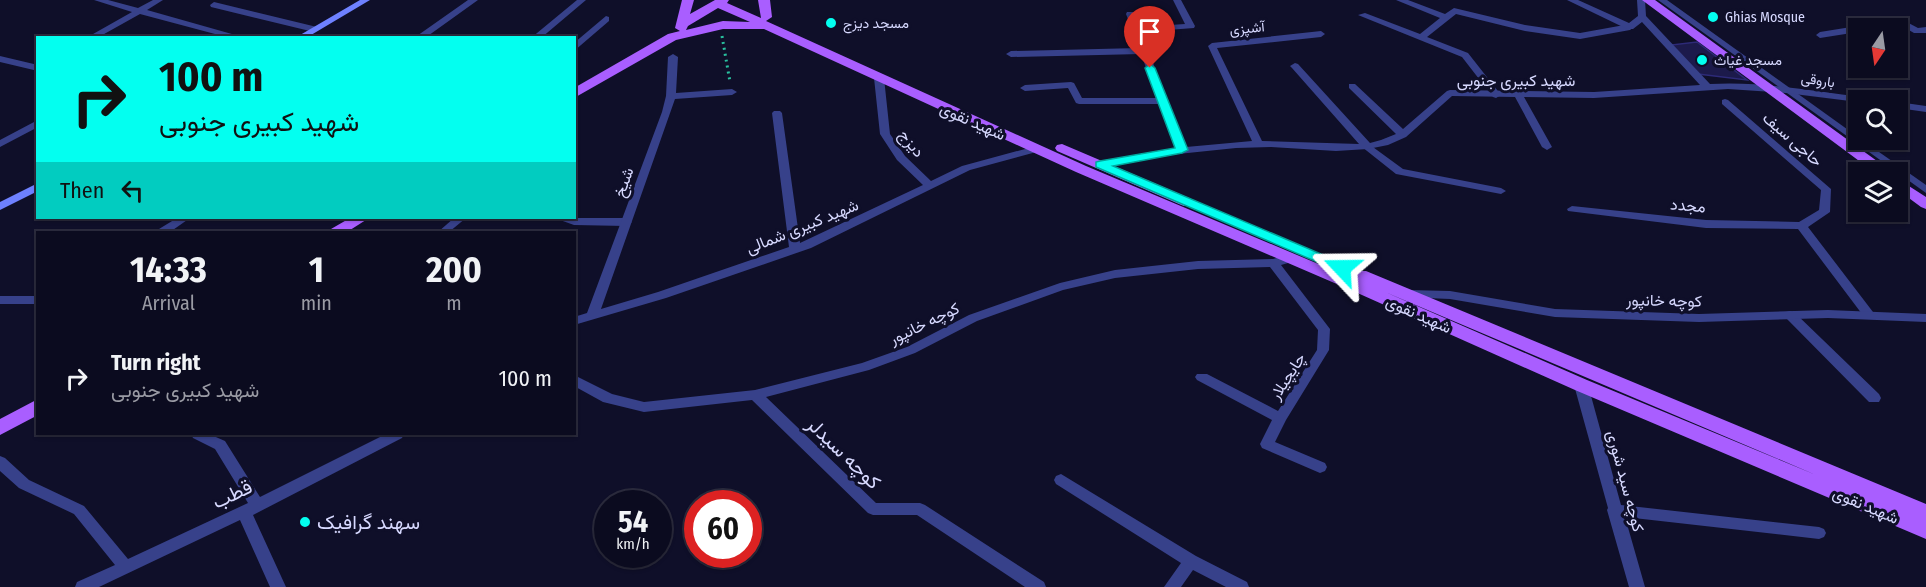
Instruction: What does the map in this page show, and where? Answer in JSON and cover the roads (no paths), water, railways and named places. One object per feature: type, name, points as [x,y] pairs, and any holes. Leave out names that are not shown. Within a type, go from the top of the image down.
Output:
[{"type":"main road","points":[[303,36],[366,0]]},
{"type":"main road","points":[[684,23],[688,0]]},
{"type":"main road","points":[[576,93],[672,37],[723,25],[768,22],[764,0]]},
{"type":"main road","points":[[1648,0],[1869,162]]},
{"type":"main road","points":[[672,37],[684,23],[729,2]]},
{"type":"main road","points":[[696,30],[729,2]]},
{"type":"main road","name":"شهید نقوی","points":[[729,2],[879,78],[1036,149],[1581,385],[1926,530]]},
{"type":"main road","name":"شهید نقوی","points":[[768,22],[847,52],[1100,165],[1926,513]]},
{"type":"main road","points":[[0,207],[36,187]]},
{"type":"main road","points":[[1908,190],[1926,204]]},
{"type":"main road","points":[[338,231],[360,219]]},
{"type":"main road","points":[[0,428],[36,407]]},
{"type":"street","points":[[98,0],[234,36]]},
{"type":"street","points":[[94,36],[159,0]]},
{"type":"street","points":[[421,36],[474,0]]},
{"type":"street","points":[[537,36],[582,0]]},
{"type":"street","points":[[1136,30],[1191,27],[1177,0]]},
{"type":"street","points":[[1400,0],[1446,17]]},
{"type":"street","points":[[1571,0],[1630,27]]},
{"type":"street","points":[[1641,0],[1642,16],[1706,86]]},
{"type":"street","points":[[1662,0],[1926,190]]},
{"type":"street","points":[[214,5],[315,29]]},
{"type":"street","points":[[1421,38],[1454,10],[1525,28],[1580,36],[1630,27],[1642,16]]},
{"type":"street","points":[[1130,14],[1182,150]]},
{"type":"street","points":[[1362,15],[1465,55],[1496,95]]},
{"type":"street","points":[[576,46],[606,19]]},
{"type":"street","points":[[1908,26],[1917,31],[1926,30]]},
{"type":"street","points":[[1820,35],[1848,31]]},
{"type":"street","name":"آشپزی","points":[[1258,144],[1212,46],[1321,34]]},
{"type":"street","points":[[1011,54],[1144,51]]},
{"type":"street","name":"شیخ","points":[[592,315],[671,96],[673,57]]},
{"type":"street","points":[[0,59],[36,67]]},
{"type":"street","points":[[1295,66],[1366,145],[1400,172],[1501,191]]},
{"type":"street","name":"دیزج","points":[[879,78],[885,134],[901,158],[930,185]]},
{"type":"street","points":[[1025,88],[1071,85],[1079,101],[1163,101]]},
{"type":"street","points":[[1352,86],[1402,134]]},
{"type":"street","name":"شهید کبیری جنوبی","points":[[1100,165],[1182,150],[1258,144],[1348,147],[1384,143],[1402,134],[1450,93],[1519,96],[1594,95],[1706,86],[1769,89]]},
{"type":"street","name":"باروقی","points":[[1769,89],[1848,98]]},
{"type":"street","points":[[671,96],[732,92]]},
{"type":"street","points":[[1519,96],[1547,147]]},
{"type":"street","name":"حاجی سیف","points":[[1725,102],[1826,189],[1824,212],[1801,225]]},
{"type":"street","points":[[1908,107],[1925,110]]},
{"type":"street","points":[[777,113],[795,249]]},
{"type":"street","points":[[0,144],[34,125]]},
{"type":"street","name":"شهید کبیری شمالی","points":[[576,320],[662,295],[795,249],[875,214],[966,168],[1036,149]]},
{"type":"street","name":"مجدد","points":[[1572,209],[1706,224],[1801,225]]},
{"type":"street","points":[[164,231],[182,219]]},
{"type":"street","points":[[444,231],[459,219]]},
{"type":"street","points":[[567,219],[626,222]]},
{"type":"street","points":[[1801,225],[1869,315]]},
{"type":"street","name":"کوچه خانپور","points":[[576,381],[608,398],[644,407],[755,395],[864,368],[911,350],[974,318],[1060,287],[1115,274],[1198,265],[1273,262],[1291,258]]},
{"type":"street","name":"چایچیلار","points":[[1273,262],[1324,329],[1323,350],[1280,418],[1268,444],[1320,466]]},
{"type":"street","name":"کوچه خانپور","points":[[1403,294],[1450,295],[1555,314],[1699,318],[1790,315],[1926,318]]},
{"type":"street","points":[[0,300],[36,300]]},
{"type":"street","points":[[1790,315],[1874,398]]},
{"type":"street","name":"چایچیلار","points":[[1202,377],[1280,418]]},
{"type":"street","name":"کوچه سید شوری","points":[[1581,385],[1637,587]]},
{"type":"street","name":"کوچه سیدلر","points":[[755,395],[873,509],[920,509],[1038,587]]},
{"type":"street","points":[[200,435],[220,445],[250,509],[278,587]]},
{"type":"street","name":"قطب","points":[[83,587],[250,509],[395,435]]},
{"type":"street","points":[[0,462],[24,484],[79,510],[125,566]]},
{"type":"street","points":[[1061,480],[1191,561],[1241,587]]},
{"type":"street","points":[[1614,510],[1819,533]]},
{"type":"street","points":[[1172,587],[1191,561]]},
{"type":"place","name":"Ghias Mosque","points":[[1713,17]]},
{"type":"place","name":"مسجد دیزج","points":[[831,23]]},
{"type":"place","name":"مسجد غیاث","points":[[1702,60]]},
{"type":"place","name":"سهند گرافیک","points":[[305,522]]}]
